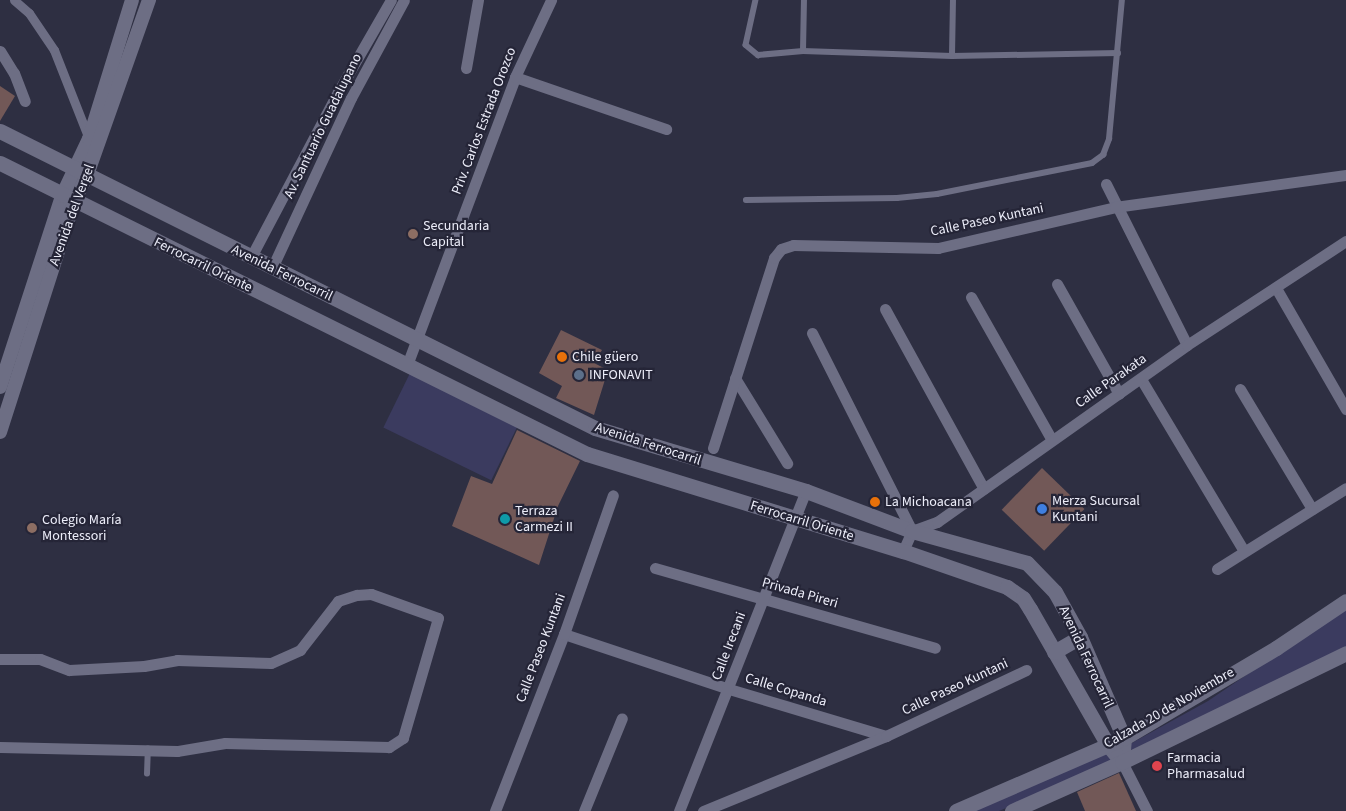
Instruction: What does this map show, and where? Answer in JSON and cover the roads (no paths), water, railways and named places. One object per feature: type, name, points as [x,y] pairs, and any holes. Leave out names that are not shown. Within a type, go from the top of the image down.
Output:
[{"type":"main road","name":"Avenida Ferrocarril","points":[[0,131],[595,428],[806,491],[912,531],[1027,563],[1055,592],[1080,637],[1124,738],[1122,762]]},
{"type":"main road","name":"Ferrocarril Oriente","points":[[0,163],[587,454],[903,551],[1007,587],[1023,598],[1108,745],[1122,762]]},
{"type":"main road","points":[[497,410],[511,387]]},
{"type":"main road","points":[[626,466],[637,441]]},
{"type":"main road","name":"Calzada 20 de Noviembre","points":[[956,811],[1124,738],[1276,648],[1346,601]]},
{"type":"main road","points":[[1054,652],[1080,637]]},
{"type":"main road","name":"Calzada 20 de Noviembre","points":[[1012,811],[1122,762],[1346,653]]},
{"type":"street","points":[[14,0],[28,12],[54,50],[88,139]]},
{"type":"street","name":"Avenida del Vergel","points":[[80,172],[88,139],[132,0]]},
{"type":"street","name":"Avenida del Vergel","points":[[0,387],[68,198],[149,0]]},
{"type":"street","name":"Av. Santuario Guadalupano","points":[[251,257],[338,92],[391,0]]},
{"type":"street","name":"Av. Santuario Guadalupano","points":[[272,268],[351,98],[404,0]]},
{"type":"street","points":[[466,68],[478,0]]},
{"type":"street","name":"Priv. Carlos Estrada Orozco","points":[[417,339],[515,78],[551,0]]},
{"type":"street","points":[[0,50],[25,101]]},
{"type":"street","points":[[515,78],[666,130]]},
{"type":"street","points":[[338,92],[351,98]]},
{"type":"street","name":"Calle Paseo Kuntani","points":[[713,448],[774,258],[781,249],[793,245],[938,248],[1115,207],[1346,175]]},
{"type":"street","points":[[1106,184],[1115,207],[1186,345]]},
{"type":"street","points":[[285,194],[302,202]]},
{"type":"street","name":"Avenida del Vergel","points":[[0,432],[68,198]]},
{"type":"street","name":"Calle Parakata","points":[[912,531],[937,522],[1141,379],[1186,345],[1345,243]]},
{"type":"street","points":[[1057,284],[1119,394]]},
{"type":"street","points":[[1276,288],[1346,409]]},
{"type":"street","points":[[971,297],[1052,440]]},
{"type":"street","points":[[885,309],[984,490]]},
{"type":"street","points":[[812,333],[912,531],[903,551]]},
{"type":"street","points":[[407,365],[417,339]]},
{"type":"street","points":[[735,378],[786,463]]},
{"type":"street","points":[[1141,379],[1244,551]]},
{"type":"street","points":[[1240,390],[1312,509]]},
{"type":"street","points":[[1217,569],[1346,488]]},
{"type":"street","name":"Calle Irecani","points":[[679,811],[806,491]]},
{"type":"street","name":"Calle Paseo Kuntani","points":[[495,811],[564,634],[613,495]]},
{"type":"street","name":"Privada Pireri","points":[[656,568],[935,648]]},
{"type":"street","points":[[0,659],[40,659],[69,670],[144,666],[177,660],[271,663],[300,650],[338,601],[357,595],[371,594],[438,618],[403,738],[389,747],[225,743],[177,751],[0,747]]},
{"type":"street","name":"Calle Copanda","points":[[564,634],[729,689],[886,736]]},
{"type":"street","name":"Calle Paseo Kuntani","points":[[703,811],[732,806],[1026,670]]},
{"type":"street","points":[[584,811],[622,718]]},
{"type":"street","points":[[1122,762],[1147,811]]},
{"type":"lane","points":[[756,0],[746,45],[750,51],[758,55],[803,52],[952,56],[1118,54]]},
{"type":"lane","points":[[803,52],[804,0]]},
{"type":"lane","points":[[952,56],[954,0]]},
{"type":"lane","points":[[746,200],[907,197],[1092,163],[1103,155],[1109,139],[1122,0]]},
{"type":"lane","points":[[147,774],[148,749]]},
{"type":"place","name":"Secundaria Capital","points":[[413,234]]},
{"type":"place","name":"Chile güero","points":[[562,357]]},
{"type":"place","name":"INFONAVIT","points":[[579,375]]},
{"type":"place","name":"La Michoacana","points":[[875,502]]},
{"type":"place","name":"Merza Sucursal Kuntani","points":[[1042,509]]},
{"type":"place","name":"Terraza Carmezi II","points":[[505,519]]},
{"type":"place","name":"Colegio María Montessori","points":[[32,528]]},
{"type":"place","name":"Farmacia Pharmasalud","points":[[1157,766]]}]
